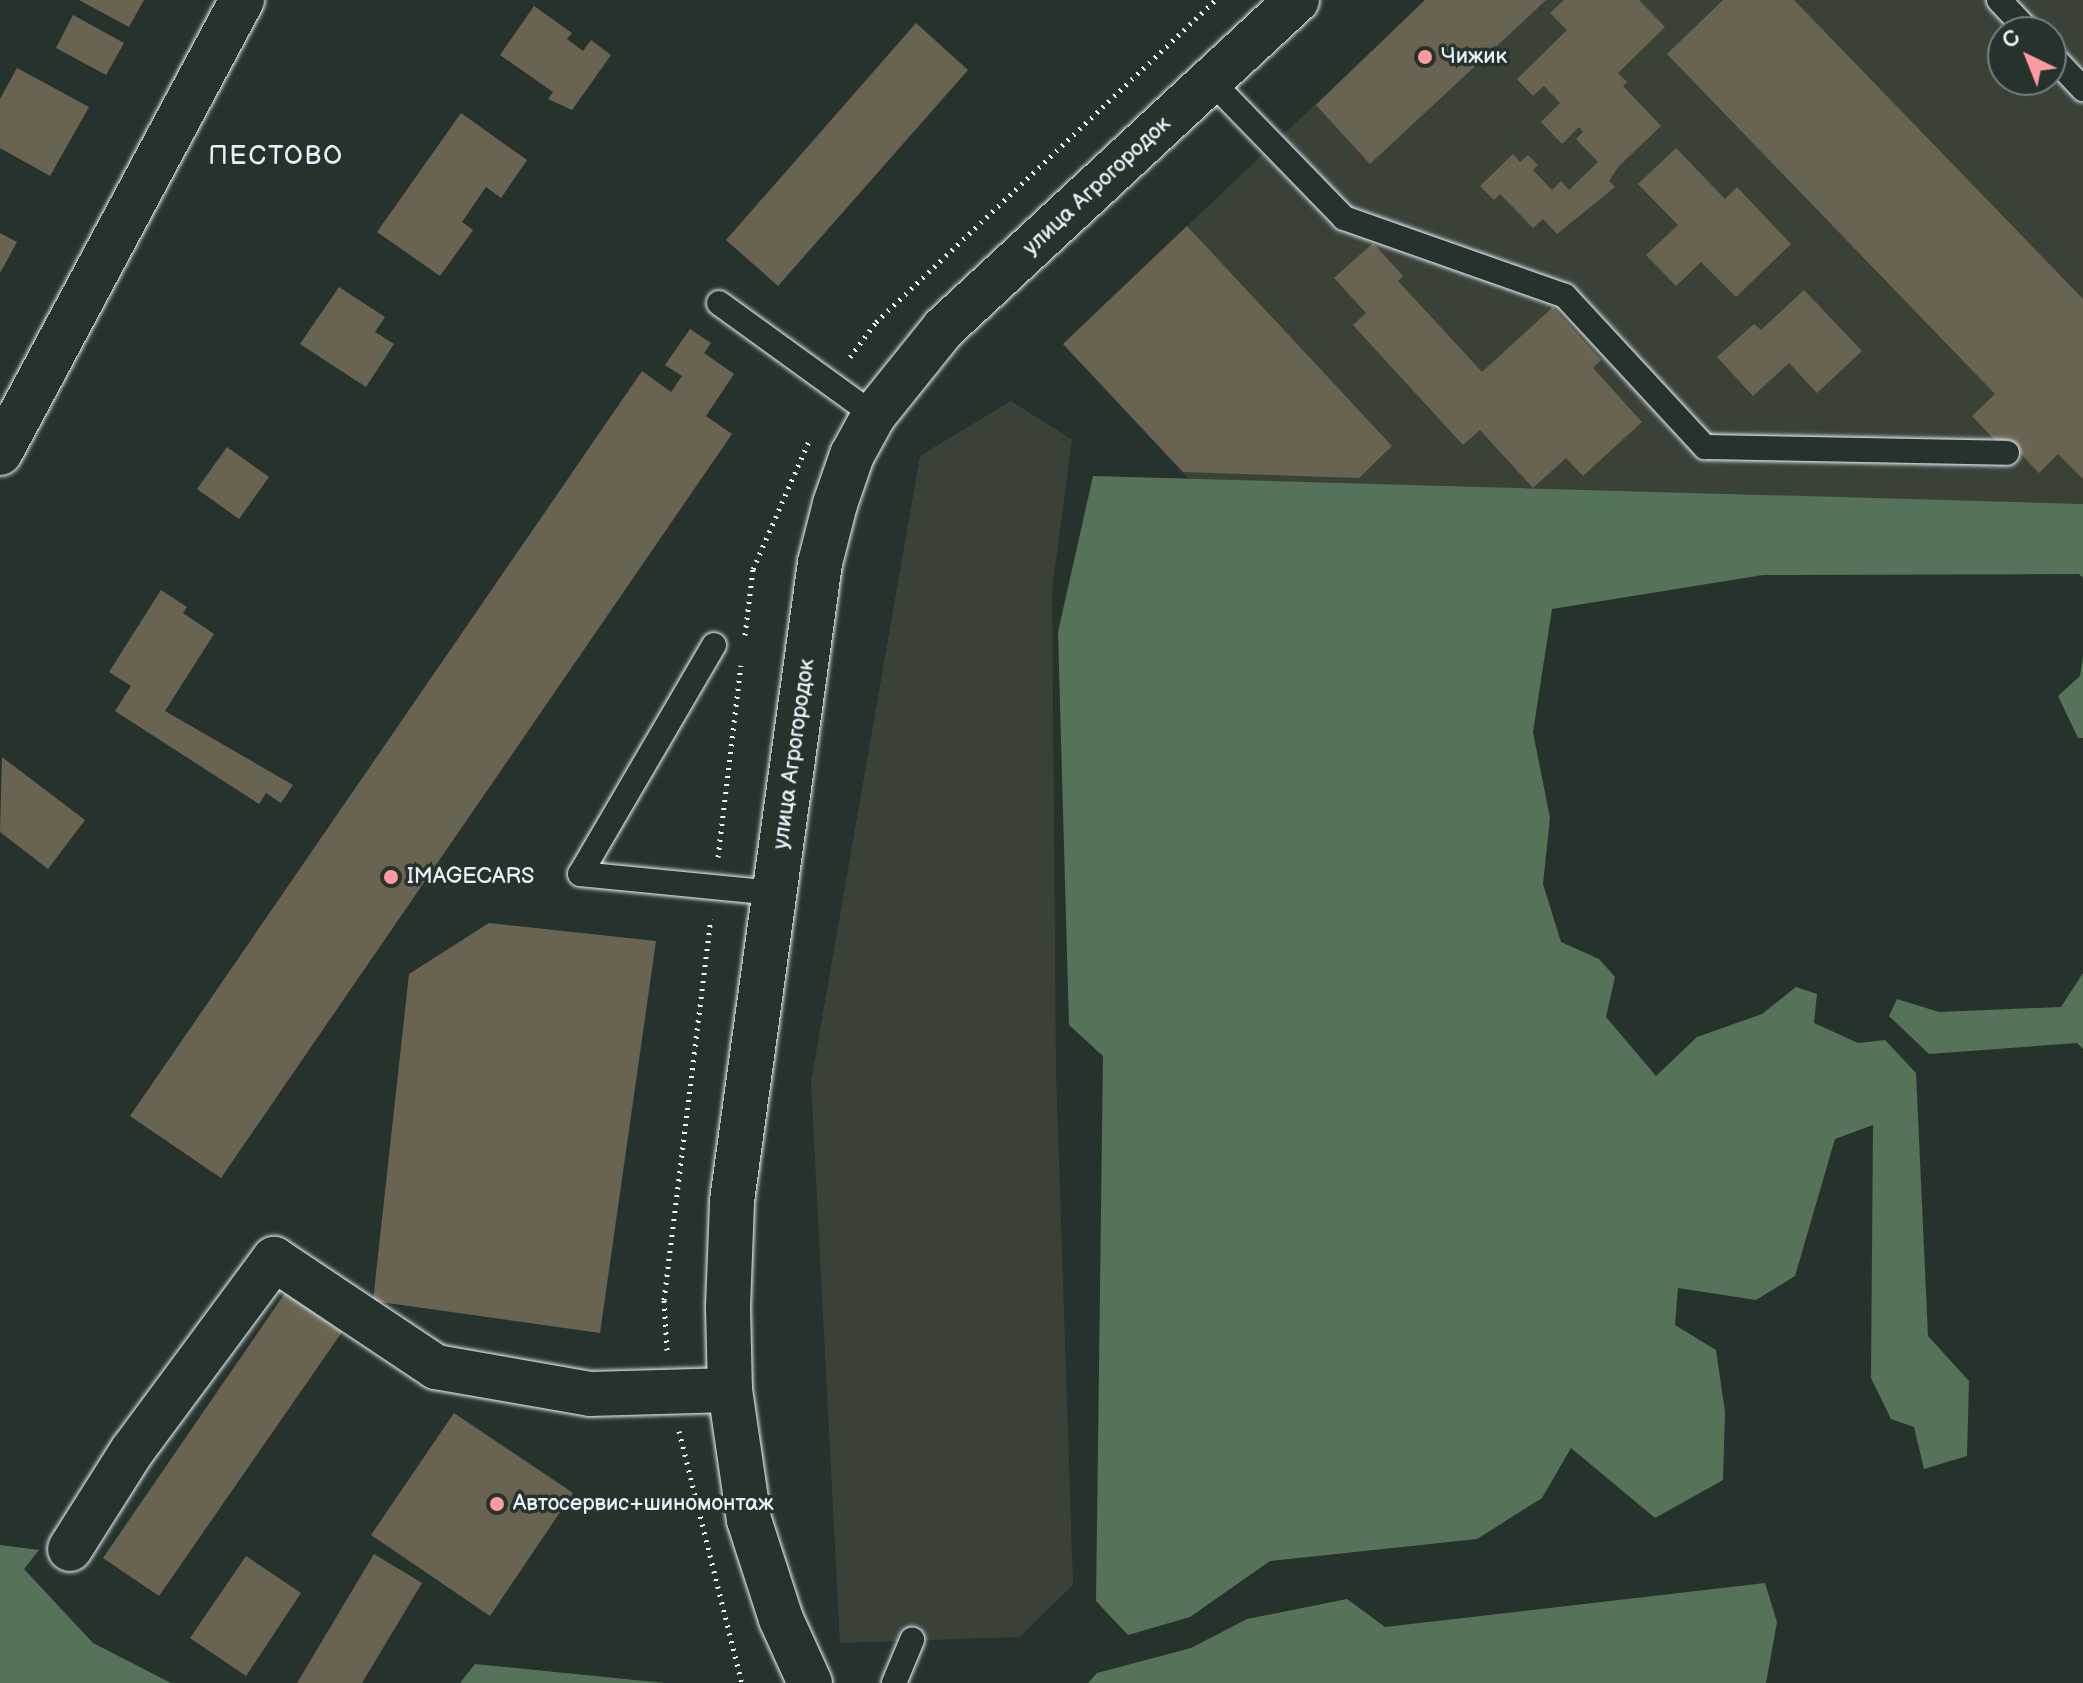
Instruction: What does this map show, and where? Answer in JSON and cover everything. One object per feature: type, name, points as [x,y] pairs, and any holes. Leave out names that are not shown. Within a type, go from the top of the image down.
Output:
[{"type":"street","points":[[0,453],[242,0]]},
{"type":"street","name":"улица Агрогородок","points":[[810,1683],[781,1619],[749,1520],[730,1390],[732,1201],[820,563],[852,455],[874,415],[944,328],[1297,0]]},
{"type":"street","points":[[70,1549],[132,1451],[274,1259],[436,1367],[590,1394],[730,1390]]},
{"type":"lane","points":[[1999,0],[2014,16]]},
{"type":"lane","points":[[2067,72],[2083,89]]},
{"type":"lane","points":[[1211,81],[1344,218],[1565,296],[1705,447],[2007,453]]},
{"type":"lane","points":[[719,303],[874,415]]},
{"type":"lane","points":[[714,645],[580,874],[774,893]]},
{"type":"lane","points":[[894,1683],[912,1640]]},
{"type":"path","points":[[833,385],[876,322],[1215,0]]},
{"type":"shaded area","points":[[1425,0],[2083,0],[2083,504],[1189,479],[1063,344]]},
{"type":"shaded area","points":[[1011,401],[1072,440],[1052,590],[1056,1071],[1073,1585],[1020,1637],[840,1643],[811,1082],[920,456]]},
{"type":"green space","points":[[1093,476],[2083,504],[2083,578],[2079,574],[1763,575],[1552,609],[1533,732],[1550,818],[1543,884],[1561,942],[1599,959],[1615,977],[1606,1017],[1656,1076],[1697,1037],[1762,1014],[1796,987],[1817,994],[1814,1023],[1858,1043],[1885,1040],[1916,1073],[1928,1336],[1969,1381],[1967,1456],[1924,1469],[1914,1427],[1891,1419],[1871,1378],[1873,1125],[1835,1139],[1795,1276],[1756,1300],[1678,1288],[1675,1325],[1716,1350],[1725,1412],[1723,1480],[1655,1518],[1571,1448],[1542,1498],[1477,1539],[1270,1561],[1190,1617],[1128,1635],[1096,1601],[1103,1056],[1069,1025],[1058,632]]},
{"type":"green space","points":[[2083,656],[2083,738],[2078,738],[2058,696],[2080,676]]},
{"type":"green space","points":[[2083,973],[2083,1049],[2077,1043],[1929,1054],[1889,1016],[1897,999],[1939,1012],[2061,1007]]},
{"type":"green space","points":[[0,1545],[39,1550],[24,1569],[93,1643],[171,1683],[0,1683]]},
{"type":"green space","points":[[1765,1583],[1777,1622],[1766,1683],[1088,1683],[1097,1673],[1191,1648],[1247,1619],[1347,1599],[1385,1627]]},
{"type":"green space","points":[[475,1664],[665,1683],[460,1683]]},
{"type":"building","points":[[79,0],[144,0],[129,27]]},
{"type":"building","points":[[1425,0],[1546,0],[1370,164],[1316,105]]},
{"type":"building","points":[[1564,0],[1639,0],[1665,27],[1618,73],[1627,82],[1623,86],[1661,126],[1618,167],[1609,181],[1615,187],[1557,234],[1543,219],[1533,228],[1500,194],[1494,200],[1480,186],[1513,154],[1520,162],[1528,155],[1538,165],[1533,170],[1552,190],[1561,181],[1569,190],[1598,162],[1576,139],[1583,132],[1579,127],[1562,144],[1541,122],[1560,103],[1544,86],[1533,96],[1517,79],[1567,30],[1550,13]]},
{"type":"building","points":[[1723,0],[1794,0],[2083,299],[2083,479],[2058,454],[2039,473],[2014,447],[2007,453],[1972,416],[1995,394],[1667,54]]},
{"type":"building","points":[[534,6],[572,33],[567,39],[583,51],[591,40],[611,55],[572,110],[548,99],[553,92],[500,55]]},
{"type":"building","points":[[73,15],[124,43],[106,75],[56,48]]},
{"type":"building","points":[[916,23],[968,70],[778,286],[726,240]]},
{"type":"building","points":[[17,68],[89,107],[50,176],[0,148],[0,99]]},
{"type":"building","points":[[461,113],[527,160],[501,198],[486,187],[462,222],[473,230],[440,276],[377,232]]},
{"type":"building","points":[[1676,148],[1725,199],[1737,187],[1791,244],[1736,297],[1701,262],[1676,286],[1646,255],[1678,225],[1638,184]]},
{"type":"building","points":[[1187,226],[1392,446],[1359,478],[1183,472],[1063,344]]},
{"type":"building","points":[[0,233],[17,242],[0,273]]},
{"type":"building","points":[[1373,243],[1403,276],[1398,281],[1482,372],[1553,307],[1601,360],[1593,368],[1642,422],[1583,476],[1566,458],[1533,488],[1480,430],[1463,445],[1353,325],[1366,313],[1334,278]]},
{"type":"building","points":[[339,287],[385,317],[375,332],[394,344],[366,387],[300,344]]},
{"type":"building","points":[[1804,290],[1862,351],[1817,393],[1789,363],[1753,396],[1717,357],[1754,324],[1761,330]]},
{"type":"building","points":[[690,329],[711,343],[704,353],[734,374],[706,416],[732,434],[221,1178],[130,1116],[642,371],[671,392],[682,376],[665,365]]},
{"type":"building","points":[[227,447],[269,477],[239,519],[197,489]]},
{"type":"building","points":[[161,590],[187,607],[183,613],[214,634],[165,711],[293,785],[281,803],[266,793],[259,804],[115,711],[131,686],[109,672]]},
{"type":"building","points":[[2,757],[85,820],[48,869],[0,832]]},
{"type":"building","points":[[489,923],[656,941],[600,1333],[373,1301],[409,974]]},
{"type":"building","points":[[285,1293],[342,1332],[159,1596],[103,1558]]},
{"type":"building","points":[[454,1413],[573,1493],[490,1616],[371,1535]]},
{"type":"building","points":[[374,1554],[422,1583],[362,1683],[297,1683]]},
{"type":"building","points":[[246,1556],[301,1593],[246,1676],[190,1638]]},
{"type":"place","name":"Чижик","points":[[1425,57]]},
{"type":"place","name":"IMAGECARS","points":[[391,877]]},
{"type":"place","name":"Автосервис+шиномонтаж","points":[[497,1504]]},
{"type":"district","name":"ПЕСТОВО","points":[[276,157]]}]
